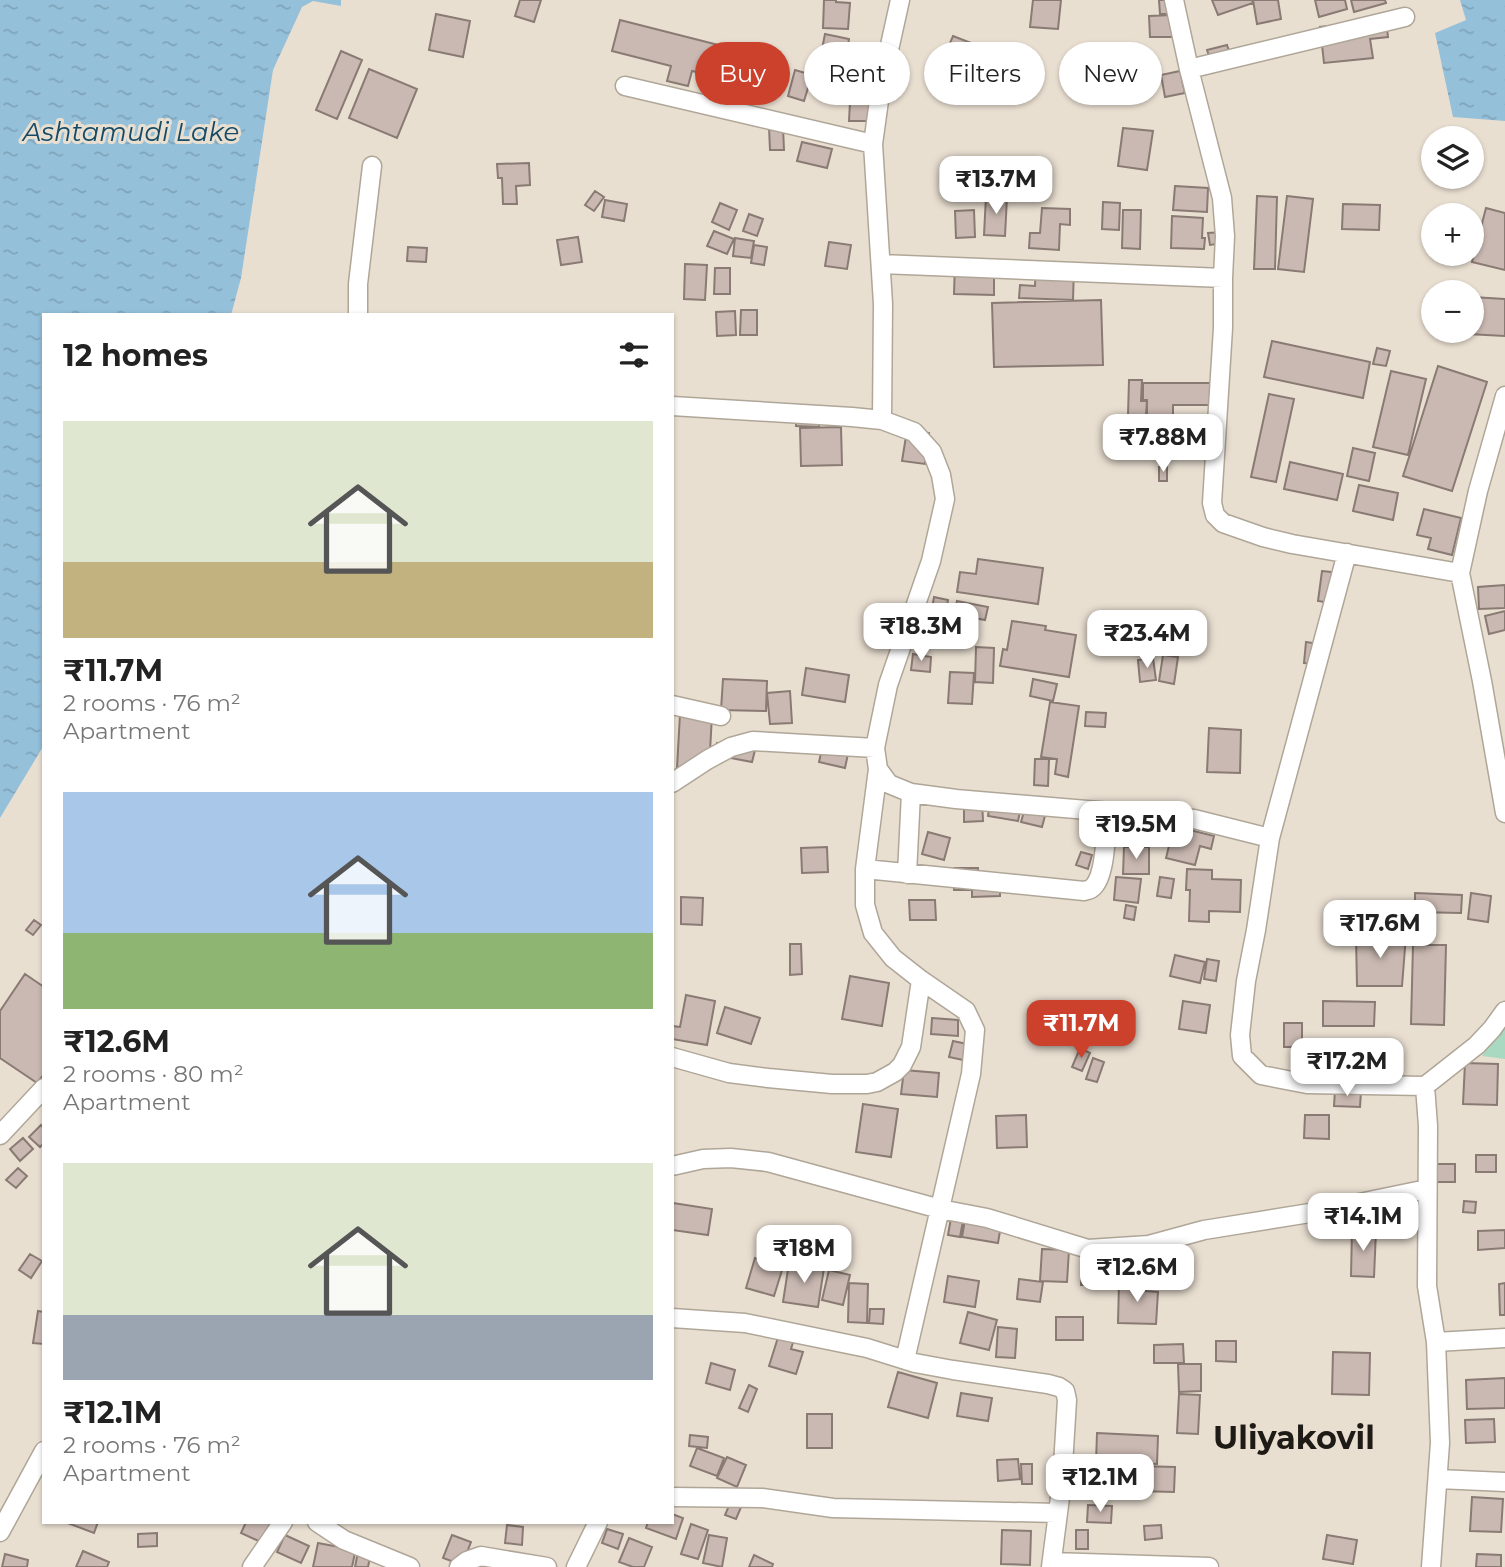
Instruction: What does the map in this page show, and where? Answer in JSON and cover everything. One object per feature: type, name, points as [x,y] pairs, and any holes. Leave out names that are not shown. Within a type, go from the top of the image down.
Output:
[{"type":"street","points":[[882,420],[883,304],[873,144],[881,86],[900,0]]},
{"type":"street","points":[[1174,0],[1225,217],[1223,327],[1212,503],[1214,515],[1223,523],[1263,537],[1460,573]]},
{"type":"street","points":[[1189,69],[1405,17]]},
{"type":"street","points":[[625,86],[873,144]]},
{"type":"street","points":[[358,313],[358,284],[372,166]]},
{"type":"street","points":[[881,264],[1223,278]]},
{"type":"street","points":[[1505,396],[1500,434],[1478,491],[1460,573],[1505,813]]},
{"type":"street","points":[[674,406],[882,420],[914,432],[932,452],[942,475],[945,499],[931,561],[888,685],[875,748],[878,769],[864,869],[864,905],[873,933],[893,958],[920,981],[966,1011],[975,1030],[971,1074],[905,1360]]},
{"type":"street","points":[[1347,553],[1270,838],[1246,981],[1240,1035],[1242,1056],[1261,1075],[1307,1084],[1425,1086],[1477,1045],[1505,1012]]},
{"type":"street","points":[[674,705],[721,716]]},
{"type":"street","points":[[674,782],[731,747],[753,741],[875,748]]},
{"type":"street","points":[[878,769],[889,784],[911,793],[1194,819],[1270,838]]},
{"type":"street","points":[[907,874],[911,793]]},
{"type":"street","points":[[864,869],[1084,891],[1095,885],[1100,874],[1107,812]]},
{"type":"street","points":[[674,1058],[729,1073],[768,1078],[832,1084],[877,1082],[895,1072],[907,1056],[911,1046],[920,981]]},
{"type":"street","points":[[1425,1086],[1428,1126],[1427,1286],[1436,1342],[1440,1443],[1431,1567]]},
{"type":"street","points":[[0,1135],[42,1090]]},
{"type":"street","points":[[674,1165],[703,1158],[768,1162],[940,1209],[988,1218],[1088,1249],[1149,1245],[1204,1230],[1316,1212],[1427,1189]]},
{"type":"street","points":[[674,1318],[745,1323],[953,1370],[1059,1387],[1065,1391],[1067,1415],[1052,1565],[1209,1567]]},
{"type":"street","points":[[1436,1342],[1505,1338]]},
{"type":"street","points":[[0,1532],[42,1455]]},
{"type":"street","points":[[1438,1479],[1505,1482]]},
{"type":"street","points":[[674,1497],[762,1498],[833,1508],[1057,1513]]},
{"type":"street","points":[[251,1567],[282,1524]]},
{"type":"street","points":[[320,1524],[344,1540],[410,1567]]},
{"type":"street","points":[[576,1567],[597,1524]]},
{"type":"street","points":[[459,1567],[481,1556],[548,1567]]},
{"type":"green space","points":[[1505,1021],[1505,1059],[1482,1056]]},
{"type":"water","name":"Ashtamudi Lake","points":[[0,0],[341,0],[341,6],[313,1],[302,7],[273,70],[241,278],[232,313],[42,313],[42,748],[0,818]]},
{"type":"water","points":[[1460,0],[1505,0],[1505,121],[1453,117],[1435,33],[1466,20]]},
{"type":"building","points":[[520,0],[541,0],[534,22],[515,16]]},
{"type":"building","points":[[824,0],[850,3],[848,29],[823,28]]},
{"type":"building","points":[[1033,0],[1061,0],[1058,29],[1030,27]]},
{"type":"building","points":[[1159,0],[1173,0],[1173,14],[1160,14]]},
{"type":"building","points":[[1212,0],[1252,0],[1253,3],[1218,15]]},
{"type":"building","points":[[1253,0],[1278,0],[1281,19],[1257,24]]},
{"type":"building","points":[[1315,0],[1345,0],[1347,9],[1319,17]]},
{"type":"building","points":[[1351,0],[1385,0],[1386,3],[1354,12]]},
{"type":"building","points":[[436,14],[470,21],[463,57],[429,50]]},
{"type":"building","points":[[1173,15],[1174,37],[1150,37],[1149,16]]},
{"type":"building","points":[[620,20],[707,42],[695,42],[695,72],[692,71],[688,86],[667,81],[671,66],[612,51]]},
{"type":"building","points":[[1386,20],[1388,37],[1370,39],[1373,58],[1324,63],[1320,27]]},
{"type":"building","points":[[825,34],[849,39],[849,42],[823,42]]},
{"type":"building","points":[[953,36],[968,42],[950,42]]},
{"type":"building","points":[[1227,45],[1230,54],[1210,59],[1207,50]]},
{"type":"building","points":[[341,51],[362,60],[337,119],[316,110]]},
{"type":"building","points":[[369,69],[417,89],[397,138],[349,118]]},
{"type":"building","points":[[795,70],[804,73],[804,101],[790,97]]},
{"type":"building","points":[[1180,71],[1185,93],[1165,97],[1162,75]]},
{"type":"building","points":[[850,105],[873,105],[872,121],[849,121]]},
{"type":"building","points":[[769,127],[783,127],[784,150],[770,150]]},
{"type":"building","points":[[1123,128],[1153,131],[1147,170],[1118,166]]},
{"type":"building","points":[[802,142],[832,149],[827,168],[797,161]]},
{"type":"building","points":[[529,163],[530,185],[516,186],[517,204],[503,204],[502,178],[498,178],[497,164]]},
{"type":"building","points":[[1175,186],[1208,188],[1207,212],[1173,210]]},
{"type":"building","points":[[595,191],[604,197],[594,211],[585,205]]},
{"type":"building","points":[[986,196],[1007,197],[1005,236],[984,235]]},
{"type":"building","points":[[1257,196],[1277,197],[1275,269],[1254,269]]},
{"type":"building","points":[[1287,196],[1313,199],[1304,272],[1278,269]]},
{"type":"building","points":[[605,200],[627,204],[624,221],[602,217]]},
{"type":"building","points":[[1103,202],[1120,203],[1119,230],[1102,229]]},
{"type":"building","points":[[720,203],[737,210],[729,230],[712,222]]},
{"type":"building","points":[[1343,204],[1380,205],[1379,230],[1342,229]]},
{"type":"building","points":[[1042,208],[1070,209],[1070,225],[1060,224],[1059,250],[1029,248],[1030,233],[1040,233]]},
{"type":"building","points":[[1486,208],[1505,213],[1505,270],[1484,265]]},
{"type":"building","points":[[974,210],[975,237],[956,238],[955,211]]},
{"type":"building","points":[[1123,210],[1141,210],[1140,249],[1122,248]]},
{"type":"building","points":[[749,214],[763,219],[757,236],[743,231]]},
{"type":"building","points":[[1172,216],[1203,218],[1204,249],[1171,248]]},
{"type":"building","points":[[714,231],[734,239],[727,254],[707,246]]},
{"type":"building","points":[[1224,232],[1225,243],[1210,245],[1208,233]]},
{"type":"building","points":[[578,237],[582,262],[561,265],[557,240]]},
{"type":"building","points":[[735,238],[754,241],[751,258],[733,256]]},
{"type":"building","points":[[829,242],[851,245],[847,269],[825,266]]},
{"type":"building","points":[[754,245],[767,247],[764,265],[751,263]]},
{"type":"building","points":[[408,247],[427,248],[426,262],[407,261]]},
{"type":"building","points":[[955,263],[994,264],[994,295],[954,294]]},
{"type":"building","points":[[685,264],[707,265],[705,300],[684,299]]},
{"type":"building","points":[[1036,266],[1074,267],[1073,300],[1019,298],[1020,285],[1035,286]]},
{"type":"building","points":[[715,268],[730,268],[730,294],[714,294]]},
{"type":"building","points":[[1484,298],[1505,299],[1505,336],[1484,335]]},
{"type":"building","points":[[1101,300],[1103,365],[994,367],[992,303]]},
{"type":"building","points":[[741,310],[757,310],[757,335],[740,335]]},
{"type":"building","points":[[735,311],[736,335],[717,336],[716,312]]},
{"type":"building","points":[[1272,341],[1370,362],[1363,398],[1264,377]]},
{"type":"building","points":[[1377,348],[1390,351],[1386,366],[1373,364]]},
{"type":"building","points":[[1438,366],[1487,382],[1452,491],[1403,476]]},
{"type":"building","points":[[1391,371],[1426,379],[1408,455],[1373,447]]},
{"type":"building","points":[[1129,380],[1142,380],[1141,401],[1147,401],[1146,415],[1128,415]]},
{"type":"building","points":[[1143,383],[1217,383],[1217,405],[1173,405],[1173,430],[1147,430],[1147,400],[1143,400]]},
{"type":"building","points":[[1269,394],[1294,399],[1276,482],[1251,477]]},
{"type":"building","points":[[797,412],[820,414],[819,427],[796,426]]},
{"type":"building","points":[[841,427],[842,465],[801,466],[800,428]]},
{"type":"building","points":[[907,430],[929,433],[925,464],[902,461]]},
{"type":"building","points":[[1353,448],[1375,453],[1369,481],[1347,476]]},
{"type":"building","points":[[1290,462],[1343,474],[1337,500],[1284,489]]},
{"type":"building","points":[[1159,467],[1167,467],[1167,481],[1159,481]]},
{"type":"building","points":[[1359,485],[1398,493],[1393,520],[1353,511]]},
{"type":"building","points":[[1424,509],[1461,518],[1452,555],[1428,549],[1431,538],[1417,535]]},
{"type":"building","points":[[978,559],[1043,568],[1038,604],[957,592],[960,572],[976,574]]},
{"type":"building","points":[[1322,571],[1340,573],[1337,604],[1318,601]]},
{"type":"building","points":[[1505,585],[1505,608],[1479,609],[1478,587]]},
{"type":"building","points":[[934,597],[948,600],[944,622],[969,626],[966,647],[947,644],[948,635],[928,632]]},
{"type":"building","points":[[957,601],[988,607],[985,620],[954,614]]},
{"type":"building","points":[[1505,611],[1505,630],[1489,634],[1485,616]]},
{"type":"building","points":[[1012,621],[1046,626],[1045,630],[1076,635],[1069,677],[1000,666],[1003,649],[1007,650]]},
{"type":"building","points":[[1306,642],[1320,644],[1318,664],[1304,663]]},
{"type":"building","points":[[976,647],[994,648],[993,683],[975,682]]},
{"type":"building","points":[[913,654],[931,657],[930,672],[911,670]]},
{"type":"building","points":[[1163,655],[1178,657],[1174,684],[1159,681]]},
{"type":"building","points":[[1153,658],[1156,680],[1140,682],[1138,660]]},
{"type":"building","points":[[806,668],[849,675],[845,702],[802,695]]},
{"type":"building","points":[[950,672],[974,673],[972,704],[948,703]]},
{"type":"building","points":[[723,679],[767,681],[766,711],[721,710]]},
{"type":"building","points":[[1033,679],[1057,684],[1053,701],[1030,696]]},
{"type":"building","points":[[790,691],[792,723],[770,724],[767,693]]},
{"type":"building","points":[[1050,702],[1079,706],[1068,777],[1055,774],[1057,759],[1041,757]]},
{"type":"building","points":[[1086,712],[1106,713],[1105,727],[1085,726]]},
{"type":"building","points":[[680,714],[712,715],[709,770],[677,768]]},
{"type":"building","points":[[1209,728],[1241,730],[1240,773],[1207,772]]},
{"type":"building","points":[[717,743],[755,750],[752,762],[715,755]]},
{"type":"building","points":[[823,744],[849,749],[845,768],[819,762]]},
{"type":"building","points":[[1035,759],[1049,759],[1048,786],[1034,785]]},
{"type":"building","points":[[982,800],[983,821],[964,822],[964,801]]},
{"type":"building","points":[[990,802],[1021,807],[1018,821],[988,816]]},
{"type":"building","points":[[1025,808],[1046,812],[1042,827],[1021,822]]},
{"type":"building","points":[[1174,826],[1214,836],[1211,849],[1200,846],[1195,865],[1166,858]]},
{"type":"building","points":[[928,832],[950,838],[944,860],[922,854]]},
{"type":"building","points":[[827,847],[828,872],[802,873],[801,848]]},
{"type":"building","points":[[1124,847],[1149,847],[1149,874],[1123,874]]},
{"type":"building","points":[[1081,852],[1092,855],[1088,869],[1076,865]]},
{"type":"building","points":[[954,868],[978,868],[978,886],[1000,886],[1000,896],[972,897],[972,890],[954,890]]},
{"type":"building","points":[[1187,869],[1212,870],[1212,879],[1241,880],[1240,912],[1209,911],[1209,922],[1189,921],[1190,890],[1186,890]]},
{"type":"building","points":[[1116,877],[1141,879],[1138,903],[1114,900]]},
{"type":"building","points":[[1160,877],[1174,879],[1171,898],[1157,896]]},
{"type":"building","points":[[1415,893],[1462,895],[1461,913],[1415,912]]},
{"type":"building","points":[[1471,893],[1491,896],[1488,922],[1468,919]]},
{"type":"building","points":[[681,897],[703,898],[702,925],[681,924]]},
{"type":"building","points":[[909,900],[935,900],[936,920],[910,920]]},
{"type":"building","points":[[1126,905],[1136,907],[1134,920],[1124,918]]},
{"type":"building","points":[[34,920],[41,925],[33,935],[26,930]]},
{"type":"building","points":[[1406,935],[1402,986],[1357,986],[1356,936]]},
{"type":"building","points":[[790,944],[801,944],[802,974],[790,975]]},
{"type":"building","points":[[1413,945],[1446,945],[1444,1025],[1411,1024]]},
{"type":"building","points":[[1175,955],[1205,962],[1200,983],[1170,976]]},
{"type":"building","points":[[1207,959],[1219,961],[1216,981],[1204,979]]},
{"type":"building","points":[[25,974],[42,986],[42,1077],[37,1083],[0,1058],[0,1011]]},
{"type":"building","points":[[850,976],[889,983],[882,1026],[842,1019]]},
{"type":"building","points":[[686,995],[715,1001],[707,1045],[674,1039],[674,1026],[680,1027]]},
{"type":"building","points":[[1183,1001],[1210,1005],[1206,1033],[1179,1029]]},
{"type":"building","points":[[1323,1001],[1375,1002],[1374,1026],[1323,1026]]},
{"type":"building","points":[[725,1007],[760,1018],[751,1044],[717,1033]]},
{"type":"building","points":[[932,1018],[958,1020],[958,1036],[931,1034]]},
{"type":"building","points":[[1284,1023],[1302,1023],[1302,1047],[1284,1047]]},
{"type":"building","points":[[953,1041],[972,1045],[968,1061],[949,1057]]},
{"type":"building","points":[[1080,1048],[1090,1053],[1082,1071],[1072,1067]]},
{"type":"building","points":[[1093,1058],[1104,1062],[1097,1082],[1086,1079]]},
{"type":"building","points":[[1465,1063],[1498,1064],[1497,1105],[1463,1104]]},
{"type":"building","points":[[904,1070],[939,1073],[937,1097],[901,1094]]},
{"type":"building","points":[[1335,1090],[1361,1091],[1360,1107],[1334,1106]]},
{"type":"building","points":[[863,1104],[898,1109],[891,1157],[856,1152]]},
{"type":"building","points":[[1026,1115],[1027,1147],[997,1148],[996,1116]]},
{"type":"building","points":[[1305,1115],[1329,1115],[1329,1139],[1304,1138]]},
{"type":"building","points":[[41,1125],[42,1126],[40,1147],[29,1137]]},
{"type":"building","points":[[23,1138],[33,1149],[20,1161],[10,1149]]},
{"type":"building","points":[[1476,1155],[1496,1155],[1496,1172],[1476,1172]]},
{"type":"building","points":[[1437,1164],[1455,1164],[1455,1182],[1437,1182]]},
{"type":"building","points":[[18,1168],[27,1176],[16,1188],[6,1180]]},
{"type":"building","points":[[1464,1201],[1476,1202],[1475,1213],[1463,1212]]},
{"type":"building","points":[[674,1203],[712,1209],[708,1235],[674,1230]]},
{"type":"building","points":[[966,1214],[1002,1219],[998,1243],[962,1237]]},
{"type":"building","points":[[951,1218],[963,1221],[960,1237],[948,1235]]},
{"type":"building","points":[[1352,1230],[1376,1231],[1374,1277],[1351,1276]]},
{"type":"building","points":[[1505,1230],[1505,1248],[1478,1250],[1478,1231]]},
{"type":"building","points":[[1042,1249],[1069,1250],[1067,1282],[1040,1281]]},
{"type":"building","points":[[30,1254],[42,1261],[31,1278],[19,1270]]},
{"type":"building","points":[[755,1258],[783,1267],[774,1296],[746,1288]]},
{"type":"building","points":[[789,1263],[824,1268],[818,1307],[783,1302]]},
{"type":"building","points":[[1082,1267],[1098,1267],[1097,1285],[1081,1285]]},
{"type":"building","points":[[829,1270],[850,1275],[843,1305],[822,1300]]},
{"type":"building","points":[[948,1276],[979,1281],[975,1307],[944,1302]]},
{"type":"building","points":[[1019,1279],[1043,1282],[1040,1302],[1017,1299]]},
{"type":"building","points":[[849,1283],[868,1284],[867,1323],[848,1322]]},
{"type":"building","points":[[1119,1283],[1146,1284],[1146,1291],[1158,1292],[1156,1324],[1118,1323]]},
{"type":"building","points":[[1505,1283],[1505,1315],[1500,1315],[1499,1284]]},
{"type":"building","points":[[870,1309],[884,1309],[883,1324],[869,1323]]},
{"type":"building","points":[[38,1311],[42,1312],[42,1344],[33,1343]]},
{"type":"building","points":[[968,1312],[997,1320],[989,1350],[960,1343]]},
{"type":"building","points":[[1056,1317],[1083,1317],[1083,1340],[1056,1340]]},
{"type":"building","points":[[998,1327],[1017,1329],[1015,1358],[996,1357]]},
{"type":"building","points":[[780,1331],[795,1336],[791,1349],[803,1352],[796,1374],[769,1366]]},
{"type":"building","points":[[1216,1341],[1236,1341],[1236,1362],[1216,1361]]},
{"type":"building","points":[[1183,1344],[1184,1363],[1154,1363],[1154,1345]]},
{"type":"building","points":[[1333,1352],[1370,1353],[1369,1395],[1332,1394]]},
{"type":"building","points":[[711,1363],[735,1370],[730,1390],[706,1383]]},
{"type":"building","points":[[1178,1364],[1201,1364],[1201,1391],[1179,1392]]},
{"type":"building","points":[[898,1372],[937,1383],[928,1418],[888,1407]]},
{"type":"building","points":[[1505,1378],[1505,1408],[1467,1409],[1466,1380]]},
{"type":"building","points":[[749,1385],[757,1389],[748,1412],[739,1408]]},
{"type":"building","points":[[961,1393],[992,1398],[988,1421],[957,1416]]},
{"type":"building","points":[[1179,1394],[1200,1395],[1198,1434],[1177,1433]]},
{"type":"building","points":[[807,1414],[832,1414],[832,1448],[807,1448]]},
{"type":"building","points":[[1494,1419],[1495,1442],[1466,1443],[1465,1420]]},
{"type":"building","points":[[1097,1433],[1158,1436],[1157,1464],[1096,1462]]},
{"type":"building","points":[[690,1435],[708,1437],[707,1448],[689,1446]]},
{"type":"building","points":[[697,1448],[724,1458],[717,1476],[690,1466]]},
{"type":"building","points":[[727,1457],[746,1465],[737,1487],[717,1478]]},
{"type":"building","points":[[1018,1459],[1020,1479],[998,1481],[997,1460]]},
{"type":"building","points":[[1021,1464],[1032,1464],[1032,1484],[1022,1484]]},
{"type":"building","points":[[1138,1466],[1175,1467],[1174,1492],[1137,1491]]},
{"type":"building","points":[[734,1494],[745,1498],[736,1519],[725,1515]]},
{"type":"building","points":[[1472,1497],[1503,1499],[1501,1532],[1470,1531]]},
{"type":"building","points":[[1088,1505],[1112,1506],[1111,1523],[1087,1522]]},
{"type":"building","points":[[674,1515],[683,1518],[676,1539],[646,1528],[647,1524],[674,1524]]},
{"type":"building","points":[[70,1524],[97,1524],[94,1533]]},
{"type":"building","points":[[245,1524],[273,1526],[265,1544],[241,1533]]},
{"type":"building","points":[[691,1524],[708,1530],[698,1559],[681,1554]]},
{"type":"building","points":[[507,1525],[523,1527],[522,1545],[505,1543]]},
{"type":"building","points":[[1161,1525],[1162,1538],[1145,1540],[1144,1526]]},
{"type":"building","points":[[607,1529],[623,1534],[618,1549],[602,1543]]},
{"type":"building","points":[[1002,1530],[1031,1531],[1030,1565],[1001,1564]]},
{"type":"building","points":[[1076,1530],[1088,1530],[1088,1549],[1076,1549]]},
{"type":"building","points":[[157,1533],[157,1546],[138,1547],[138,1534]]},
{"type":"building","points":[[285,1535],[309,1546],[301,1563],[277,1552]]},
{"type":"building","points":[[452,1535],[471,1542],[462,1565],[443,1558]]},
{"type":"building","points":[[709,1535],[727,1538],[722,1567],[703,1563]]},
{"type":"building","points":[[1327,1535],[1357,1540],[1353,1564],[1323,1559]]},
{"type":"building","points":[[629,1538],[652,1547],[644,1567],[633,1567],[619,1562]]},
{"type":"building","points":[[360,1541],[373,1543],[368,1567],[355,1567]]},
{"type":"building","points":[[318,1543],[339,1547],[357,1543],[352,1567],[313,1567]]},
{"type":"building","points":[[83,1551],[109,1562],[107,1567],[76,1567]]},
{"type":"building","points":[[5,1554],[28,1560],[27,1567],[2,1567]]},
{"type":"building","points":[[1477,1554],[1501,1555],[1501,1567],[1476,1567]]},
{"type":"building","points":[[754,1555],[773,1564],[772,1567],[749,1567]]},
{"type":"district","name":"Uliyakovil","points":[[1294,1437]]}]
